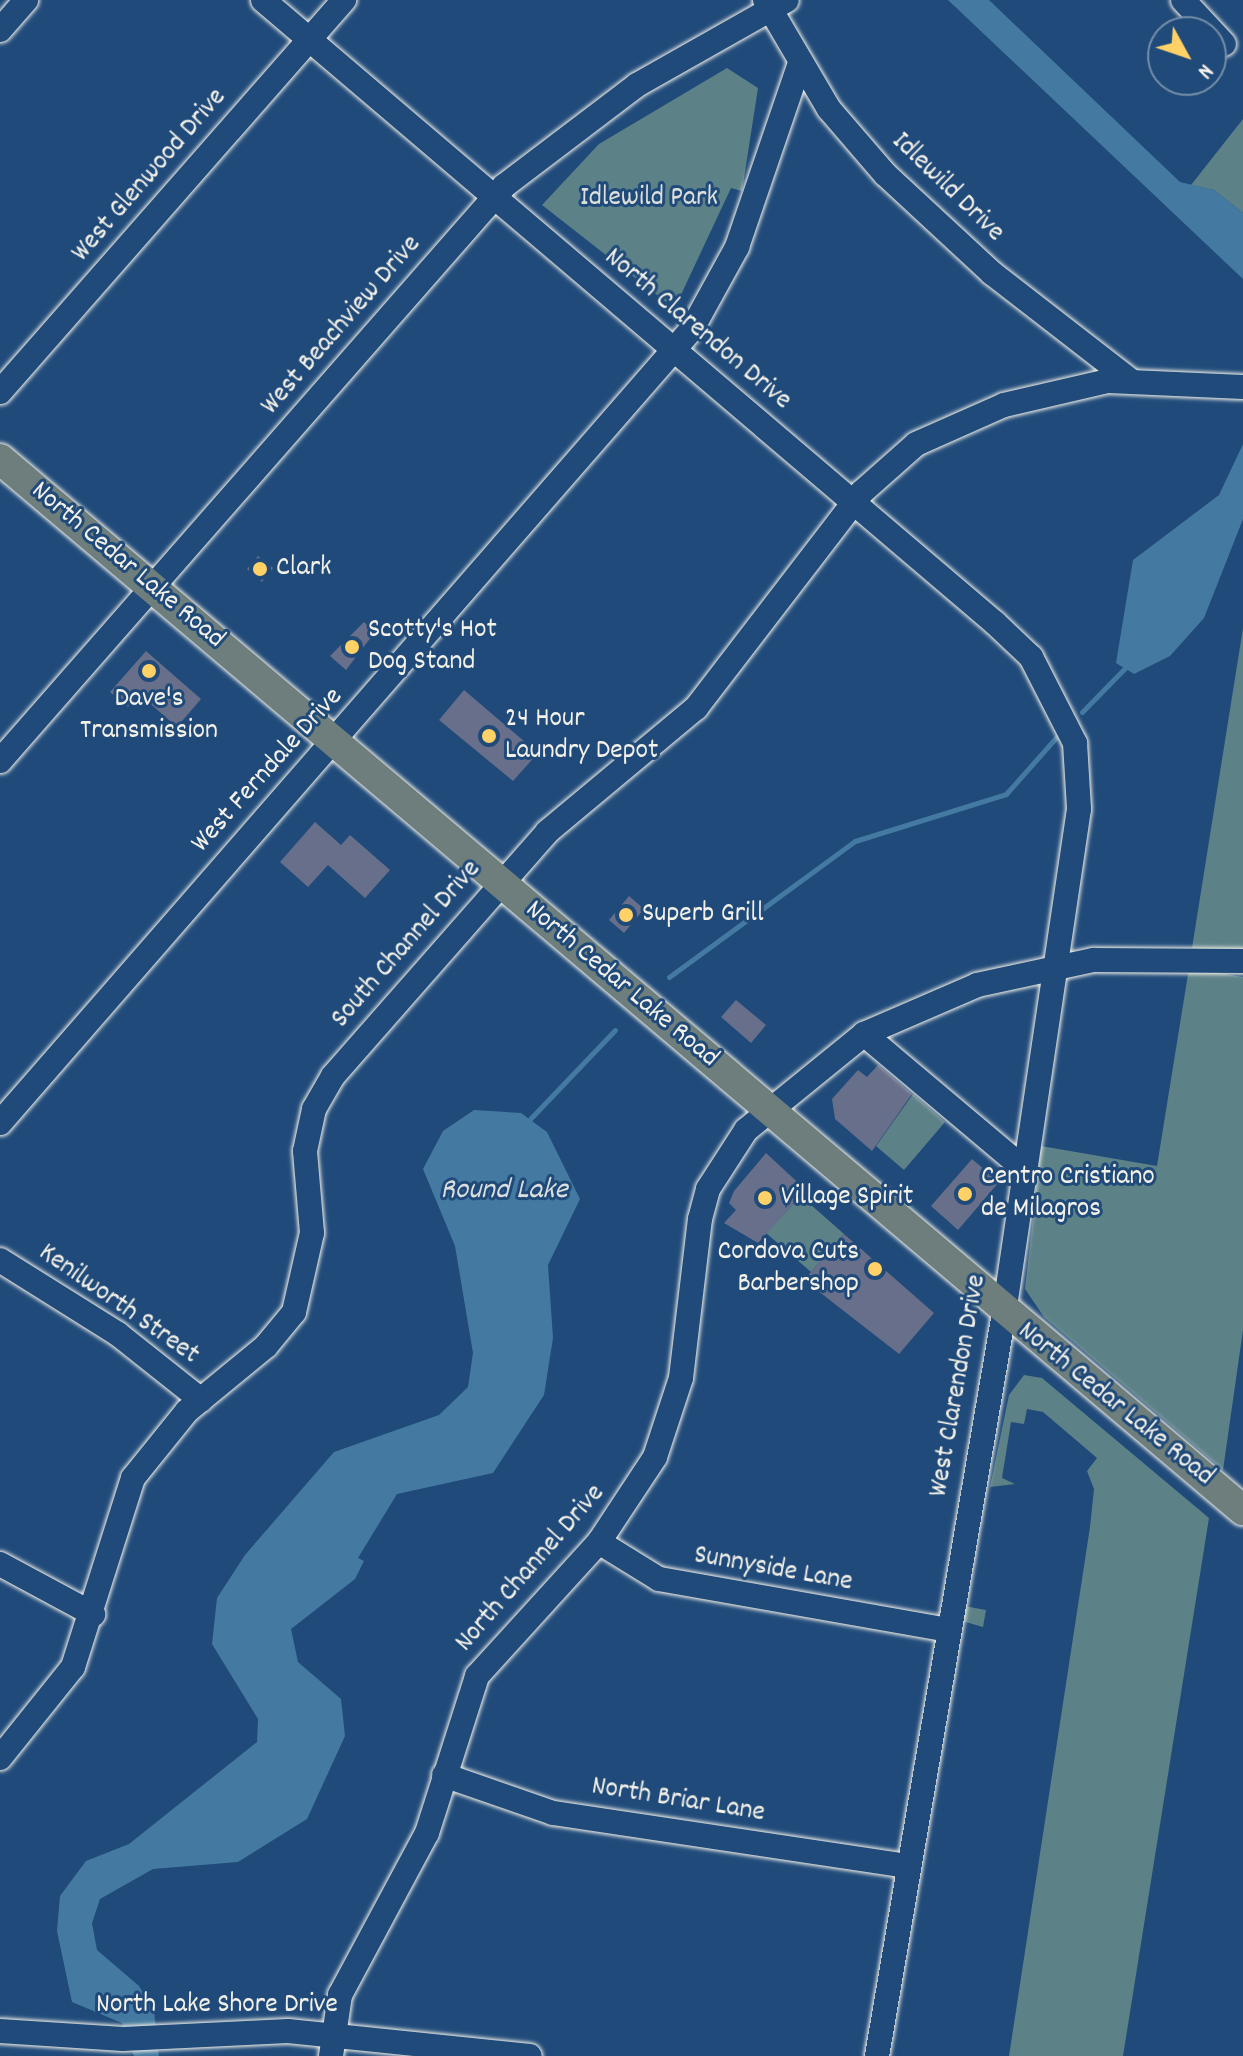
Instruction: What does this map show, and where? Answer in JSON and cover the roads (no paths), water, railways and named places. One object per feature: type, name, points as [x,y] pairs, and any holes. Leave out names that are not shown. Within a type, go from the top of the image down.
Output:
[{"type":"main road","name":"North Cedar Lake Road","points":[[0,459],[768,1109],[1004,1313],[1243,1510]]},
{"type":"street","points":[[0,30],[26,0]]},
{"type":"street","name":"North Clarendon Drive","points":[[263,0],[1031,657],[1068,727]]},
{"type":"street","name":"West Glenwood Drive","points":[[0,392],[344,0]]},
{"type":"street","points":[[1183,0],[1198,16]]},
{"type":"street","name":"Idlewild Drive","points":[[774,4],[800,63],[829,109],[938,225],[1130,380]]},
{"type":"street","name":"West Beachview Drive","points":[[0,761],[495,197],[612,101],[774,4]]},
{"type":"street","name":"West Ferndale Drive","points":[[0,1123],[675,351],[737,247],[800,63]]},
{"type":"street","name":"South Channel Drive","points":[[0,1758],[73,1667],[93,1614],[116,1517],[133,1478],[201,1400],[294,1312],[312,1233],[305,1151],[314,1109],[333,1076],[501,883],[567,813],[696,708],[735,667],[854,503],[898,457],[959,422],[1004,405],[1130,380],[1243,387]]},
{"type":"street","name":"West Clarendon Drive","points":[[877,2056],[947,1630],[1004,1313],[1055,967],[1082,776],[1068,727]]},
{"type":"street","name":"North Channel Drive","points":[[332,2045],[340,1995],[427,1833],[477,1676],[628,1506],[670,1416],[708,1189],[768,1109],[864,1034],[977,985],[1055,967],[1108,959],[1243,961]]},
{"type":"street","points":[[864,1034],[1023,1168]]},
{"type":"street","name":"Kenilworth Street","points":[[0,1260],[118,1334],[201,1400]]},
{"type":"street","name":"Sunnyside Lane","points":[[599,1542],[659,1579],[947,1630]]},
{"type":"street","points":[[0,1564],[93,1614]]},
{"type":"street","name":"North Briar Lane","points":[[444,1775],[553,1813],[908,1866]]},
{"type":"street","name":"North Lake Shore Drive","points":[[0,2031],[530,2056]]},
{"type":"water","points":[[948,0],[989,0],[1180,182],[1214,190],[1243,213],[1243,279]]},
{"type":"water","points":[[1243,444],[1243,519],[1204,618],[1170,656],[1134,674],[1116,663],[1133,560],[1219,495]]},
{"type":"water","name":"Round Lake","points":[[474,1110],[521,1113],[547,1132],[580,1199],[548,1265],[553,1338],[544,1395],[493,1473],[397,1494],[358,1558],[364,1561],[355,1579],[291,1629],[298,1662],[341,1699],[345,1736],[307,1819],[238,1862],[153,1869],[100,1899],[92,1923],[97,1950],[139,1986],[154,2011],[159,2056],[134,2056],[122,2023],[72,2002],[57,1931],[60,1896],[86,1861],[129,1844],[257,1742],[258,1719],[212,1644],[217,1598],[245,1555],[334,1452],[439,1415],[468,1387],[473,1353],[455,1246],[423,1169],[443,1131]]},
{"type":"waterway","points":[[1082,712],[1128,665]]},
{"type":"waterway","points":[[669,977],[855,841],[1006,794],[1060,733]]},
{"type":"waterway","points":[[530,1119],[615,1030]]},
{"type":"place","name":"Clark","points":[[260,569]]},
{"type":"place","name":"Scotty's Hot Dog Stand","points":[[352,647]]},
{"type":"place","name":"Dave's Transmission","points":[[149,671]]},
{"type":"place","name":"24 Hour Laundry Depot","points":[[489,736]]},
{"type":"place","name":"Superb Grill","points":[[626,915]]},
{"type":"place","name":"Centro Cristiano de Milagros","points":[[965,1194]]},
{"type":"place","name":"Village Spirit","points":[[765,1198]]},
{"type":"place","name":"Cordova Cuts Barbershop","points":[[875,1269]]},
{"type":"park label","name":"Idlewild Park","points":[[649,199]]}]
